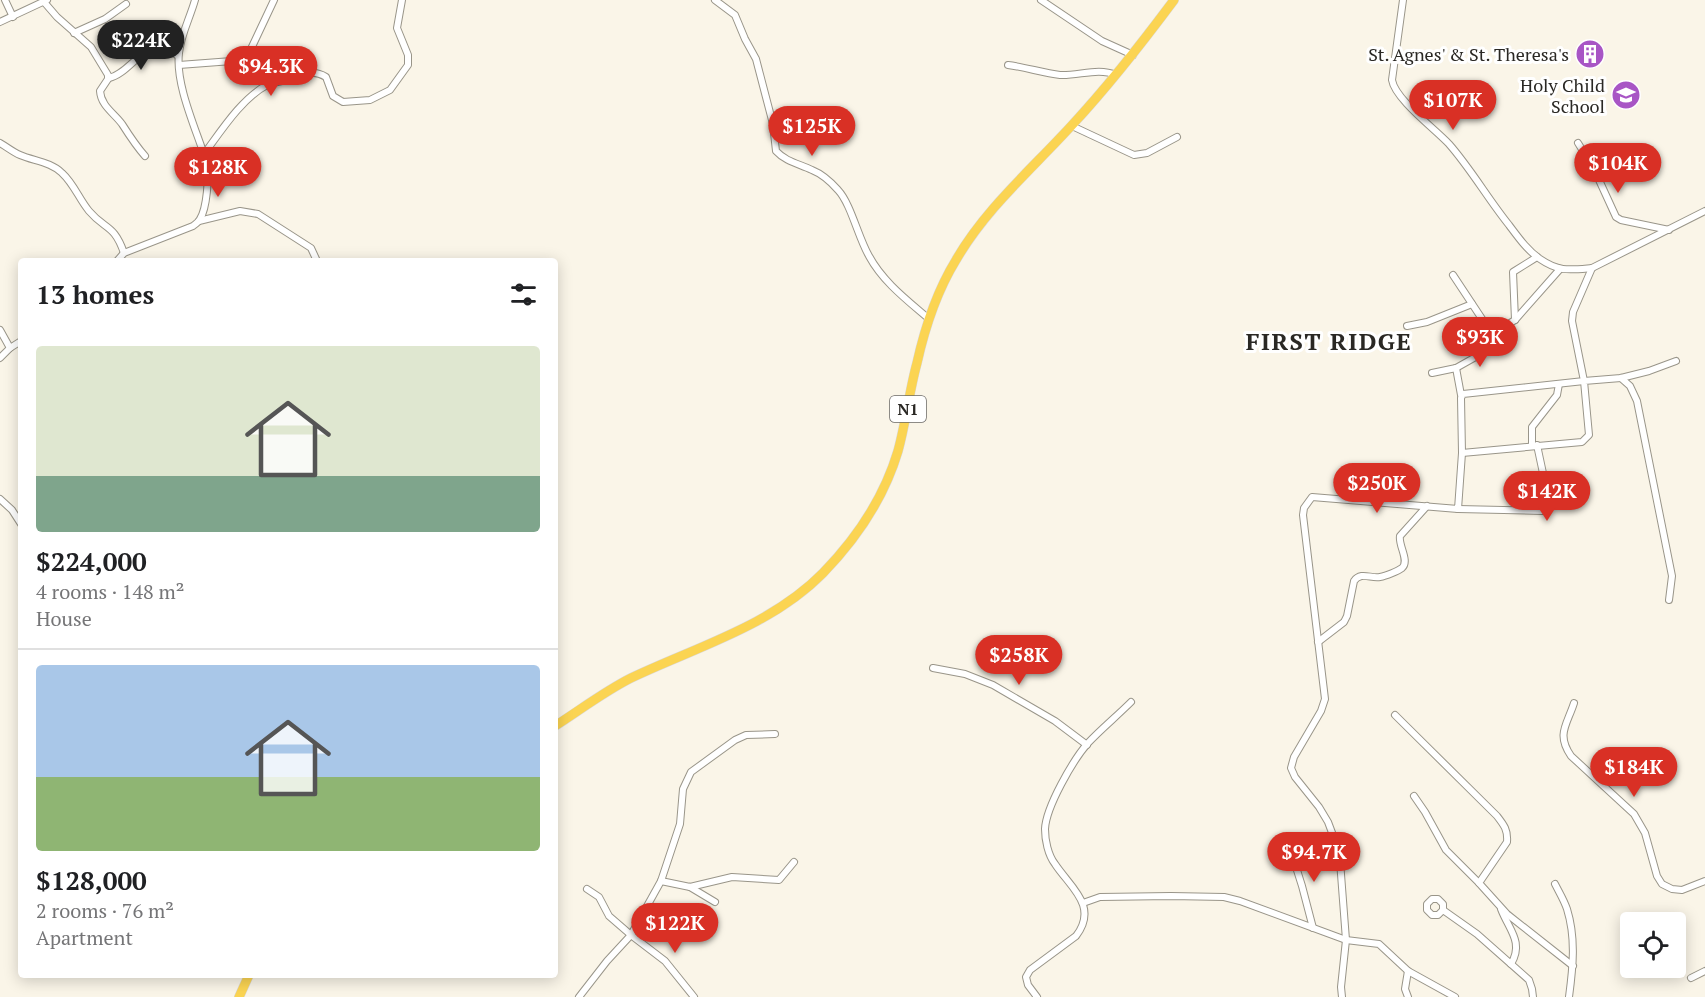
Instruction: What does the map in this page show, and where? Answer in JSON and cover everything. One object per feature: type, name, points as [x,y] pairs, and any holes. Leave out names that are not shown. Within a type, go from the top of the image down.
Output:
[{"type":"highway","name":"N1","points":[[558,724],[627,680],[753,624],[778,609],[821,575],[843,552],[859,532],[884,488],[897,452],[929,319],[952,267],[999,201],[1072,126],[1133,55],[1174,0]]},
{"type":"highway","points":[[239,997],[248,978]]},
{"type":"street","points":[[5,0],[13,17]]},
{"type":"street","points":[[195,0],[181,39],[178,56],[182,85],[204,154],[208,175],[204,207],[199,222]]},
{"type":"street","points":[[179,65],[241,59],[250,51],[274,0]]},
{"type":"street","points":[[204,154],[235,114],[251,97],[267,85],[307,72],[314,72],[326,77],[333,96],[343,102],[370,100],[390,90],[408,65],[408,55],[397,28],[402,0]]},
{"type":"street","points":[[715,0],[735,15],[756,59],[773,124],[776,151],[786,160],[813,170],[837,189],[845,200],[869,258],[891,285],[929,319]]},
{"type":"street","points":[[1041,0],[1102,41],[1133,55]]},
{"type":"street","points":[[1403,0],[1392,80],[1394,88],[1409,106],[1449,144],[1525,246],[1538,257],[1560,269],[1592,268],[1705,211]]},
{"type":"street","points":[[0,22],[46,1],[57,18],[91,47],[109,78]]},
{"type":"street","points":[[74,33],[105,19],[126,4]]},
{"type":"street","points":[[145,156],[100,97],[100,92],[109,78],[117,75],[155,48],[165,47],[178,56]]},
{"type":"street","points":[[1008,65],[1057,74],[1105,71],[1116,75]]},
{"type":"street","points":[[1072,126],[1134,155],[1147,153],[1177,137]]},
{"type":"street","points":[[0,143],[22,156],[47,164],[62,173],[75,188],[89,211],[114,232],[124,253]]},
{"type":"street","points":[[1578,143],[1594,169],[1616,217],[1669,230]]},
{"type":"street","points":[[120,258],[124,253],[199,222],[240,211],[258,214],[312,248],[316,258]]},
{"type":"street","points":[[1515,320],[1513,272],[1538,257]]},
{"type":"street","points":[[1462,453],[1582,442],[1589,435],[1584,381],[1572,321],[1573,312],[1592,268]]},
{"type":"street","points":[[1492,334],[1515,320],[1560,269]]},
{"type":"street","points":[[1432,373],[1456,368],[1491,347],[1494,340],[1453,275]]},
{"type":"street","points":[[1407,326],[1433,320],[1472,304]]},
{"type":"street","points":[[0,330],[10,348]]},
{"type":"street","points":[[0,358],[18,343]]},
{"type":"street","points":[[1461,395],[1622,378],[1676,361]]},
{"type":"street","points":[[1456,368],[1461,395],[1462,453],[1458,509]]},
{"type":"street","points":[[1622,378],[1630,386],[1636,400],[1672,576],[1669,600]]},
{"type":"street","points":[[1342,997],[1346,940],[1341,871],[1334,838],[1324,815],[1295,777],[1291,768],[1294,757],[1322,711],[1325,699],[1303,515],[1307,502],[1312,497],[1458,509],[1543,511],[1550,506],[1532,427],[1557,395],[1559,384]]},
{"type":"street","points":[[0,499],[18,519]]},
{"type":"street","points":[[1318,642],[1344,622],[1357,577],[1380,577],[1402,568],[1405,562],[1399,542],[1400,536],[1427,506]]},
{"type":"street","points":[[933,668],[965,674],[993,686],[1055,721],[1087,745]]},
{"type":"street","points":[[1037,997],[1028,985],[1026,976],[1030,970],[1076,936],[1081,930],[1084,919],[1083,903],[1078,893],[1054,863],[1048,849],[1045,830],[1048,811],[1067,774],[1087,745],[1131,702]]},
{"type":"street","points":[[1574,703],[1563,730],[1564,746],[1571,756],[1634,814],[1645,833],[1657,876],[1662,884],[1672,890],[1682,890],[1705,881]]},
{"type":"street","points":[[1395,714],[1506,826],[1507,842],[1479,883]]},
{"type":"street","points":[[579,997],[631,935],[661,881],[680,824],[683,789],[691,772],[735,740],[746,735],[775,734]]},
{"type":"street","points":[[1414,796],[1446,850],[1500,908],[1573,966]]},
{"type":"street","points":[[1284,852],[1296,867],[1313,928]]},
{"type":"street","points":[[690,887],[732,878],[779,880],[794,862]]},
{"type":"street","points":[[661,881],[690,887],[715,902]]},
{"type":"street","points":[[1555,884],[1567,907],[1572,930],[1574,952],[1569,997]]},
{"type":"street","points":[[586,889],[599,897],[607,914],[665,961],[694,997]]},
{"type":"street","points":[[1083,903],[1100,897],[1171,896],[1224,897],[1240,901],[1346,940],[1379,944],[1408,971],[1455,997]]},
{"type":"street","points":[[1500,908],[1513,933],[1517,949],[1511,964]]},
{"type":"street","points":[[1443,910],[1477,934],[1529,980],[1533,997]]},
{"type":"street","points":[[1408,971],[1405,989],[1408,997]]},
{"type":"street","points":[[1691,978],[1705,971]]},
{"type":"place","name":"St. Agnes' & St. Theresa's","points":[[1590,54]]},
{"type":"place","name":"Holy Child School","points":[[1626,95]]},
{"type":"district","name":"FIRST RIDGE","points":[[1329,341]]}]
